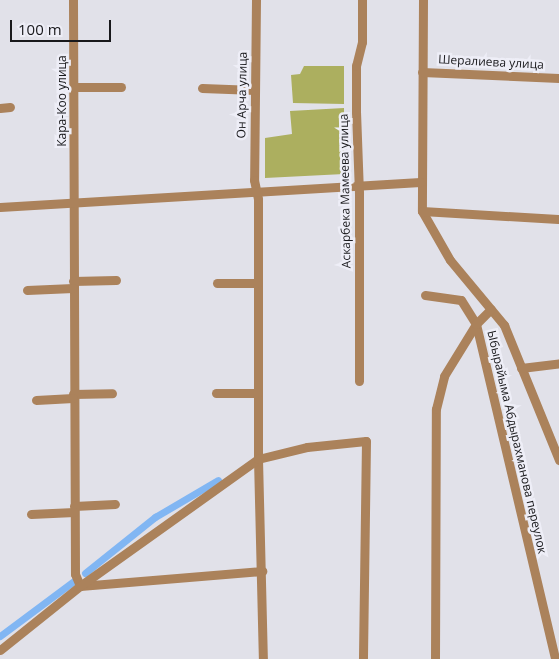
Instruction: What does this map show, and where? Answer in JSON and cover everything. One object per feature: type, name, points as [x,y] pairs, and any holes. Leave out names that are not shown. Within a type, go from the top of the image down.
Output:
[{"type":"street","name":"Кара-Коо улица","points":[[73,0],[75,87],[73,285],[74,509],[75,574],[80,586]]},
{"type":"street","name":"Он Арча улица","points":[[256,0],[257,393],[263,659]]},
{"type":"street","name":"Аскарбека Мамеева улица","points":[[359,381],[356,75],[362,42],[362,0]]},
{"type":"street","points":[[423,0],[420,182],[422,211],[446,256],[504,325],[559,459]]},
{"type":"street","name":"Шералиева улица","points":[[422,72],[559,78]]},
{"type":"street","points":[[75,87],[121,87]]},
{"type":"street","points":[[202,88],[255,90]]},
{"type":"street","points":[[0,108],[10,107]]},
{"type":"street","points":[[0,207],[256,190],[420,182]]},
{"type":"street","points":[[422,211],[558,219]]},
{"type":"street","points":[[27,290],[116,280]]},
{"type":"street","points":[[217,283],[257,283]]},
{"type":"street","name":"Ыбырайыма Абдырахманова переулок","points":[[424,294],[461,300],[476,324],[555,659]]},
{"type":"street","points":[[434,659],[436,409],[444,376],[476,324],[491,309]]},
{"type":"street","points":[[521,368],[559,363]]},
{"type":"street","points":[[36,400],[112,393]]},
{"type":"street","points":[[216,393],[257,393]]},
{"type":"street","points":[[0,650],[80,586],[258,459],[307,447],[366,441],[363,659]]},
{"type":"street","points":[[31,514],[114,504]]},
{"type":"street","points":[[80,586],[262,571]]},
{"type":"green space","points":[[304,66],[344,66],[344,104],[293,103],[291,75],[300,74]]},
{"type":"green space","points":[[344,108],[344,174],[265,178],[265,138],[292,134],[290,111]]},
{"type":"waterway","points":[[85,573],[155,517],[218,480]]},
{"type":"waterway","points":[[0,636],[75,580]]}]
